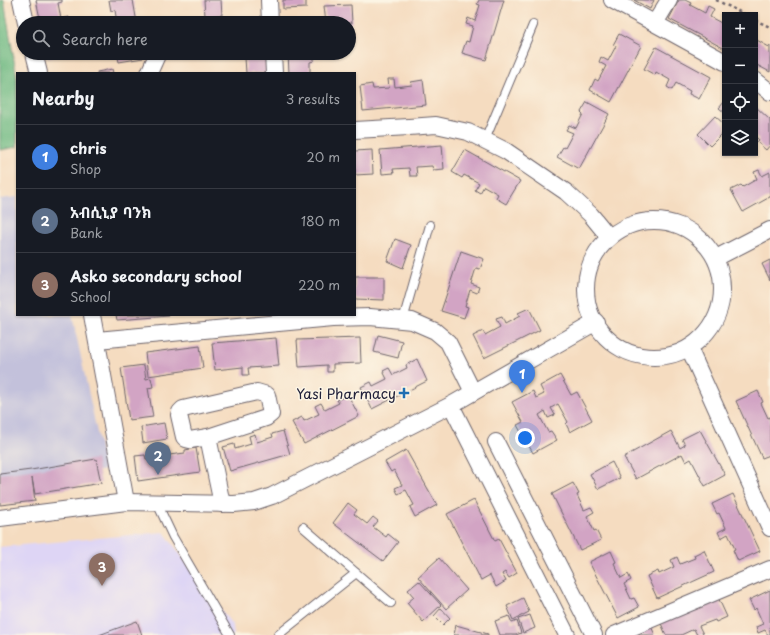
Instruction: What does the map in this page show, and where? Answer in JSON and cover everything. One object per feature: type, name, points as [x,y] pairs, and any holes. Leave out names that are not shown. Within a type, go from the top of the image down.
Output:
[{"type":"street","points":[[21,0],[24,16]]},
{"type":"street","points":[[269,0],[270,16]]},
{"type":"street","points":[[612,0],[722,60]]},
{"type":"street","points":[[655,23],[669,0]]},
{"type":"street","points":[[36,60],[39,72]]},
{"type":"street","points":[[149,72],[155,60]]},
{"type":"street","points":[[273,60],[274,72]]},
{"type":"street","points":[[758,82],[770,92]]},
{"type":"street","points":[[356,130],[436,125],[468,132],[506,151],[566,192],[591,215],[609,237]]},
{"type":"street","points":[[640,221],[669,221],[700,236],[716,258],[720,265],[723,283],[721,306],[711,329],[695,345],[689,348],[666,357],[635,355],[616,346],[599,329],[591,314],[586,291],[586,279],[594,256],[605,240],[620,229],[640,221]]},
{"type":"street","points":[[716,258],[770,230]]},
{"type":"street","points":[[92,316],[126,502]]},
{"type":"street","points":[[97,340],[287,319],[370,317],[412,321],[435,331],[448,342],[473,392]]},
{"type":"street","points":[[0,518],[126,502],[234,504],[254,502],[272,496],[452,405],[596,322]]},
{"type":"street","points":[[689,348],[770,528]]},
{"type":"street","points":[[257,392],[267,394],[271,414],[266,418],[208,437],[190,440],[186,439],[179,415],[183,409],[257,392]]},
{"type":"street","points":[[452,405],[567,635]]},
{"type":"street","points":[[208,437],[222,504]]},
{"type":"street","points":[[496,442],[594,635]]},
{"type":"street","points":[[497,496],[517,484]]},
{"type":"street","points":[[614,635],[770,569]]},
{"type":"lane","points":[[485,140],[534,25]]},
{"type":"lane","points":[[403,320],[430,225]]},
{"type":"lane","points":[[157,503],[173,537],[230,635]]},
{"type":"lane","points":[[303,527],[391,603]]},
{"type":"lane","points":[[278,635],[356,573]]},
{"type":"path","points":[[716,0],[740,12]]},
{"type":"path","points":[[758,21],[770,27]]},
{"type":"shaded area","points":[[16,197],[16,316],[72,316],[105,470],[0,487],[0,199]]},
{"type":"shaded area","points":[[164,532],[233,626],[234,635],[0,635],[0,547]]},
{"type":"green space","points":[[0,0],[4,0],[16,72],[16,147],[0,150]]},
{"type":"building","points":[[36,0],[62,0],[62,2],[58,3],[60,16],[39,16]]},
{"type":"building","points":[[109,0],[133,0],[136,16],[116,16],[115,10],[111,11]]},
{"type":"building","points":[[204,0],[221,0],[222,15],[205,16]]},
{"type":"building","points":[[283,0],[306,0],[306,8],[283,9]]},
{"type":"building","points":[[479,0],[504,0],[486,60],[462,53],[466,41],[469,42],[473,26],[466,24],[468,18],[475,21],[480,5],[477,4]]},
{"type":"building","points":[[634,0],[654,0],[650,9]]},
{"type":"building","points":[[679,0],[685,0],[691,3],[690,5],[705,13],[708,6],[714,9],[710,17],[722,23],[722,47],[669,19]]},
{"type":"building","points":[[351,5],[352,16],[325,16],[324,6]]},
{"type":"building","points":[[619,34],[641,46],[611,102],[590,90],[595,79],[598,81],[606,66],[599,62],[601,57],[608,61],[616,46],[613,45]]},
{"type":"building","points":[[758,41],[769,47],[770,45],[770,72],[758,66]]},
{"type":"building","points":[[656,47],[711,77],[699,99],[689,94],[690,91],[676,83],[672,90],[667,87],[670,80],[656,72],[655,75],[644,69]]},
{"type":"building","points":[[119,60],[131,60],[119,62]]},
{"type":"building","points":[[245,60],[266,60],[267,72],[246,72]]},
{"type":"building","points":[[288,60],[314,60],[310,62],[310,72],[289,72]]},
{"type":"building","points":[[112,69],[113,72],[97,72]]},
{"type":"building","points":[[388,79],[394,79],[395,87],[412,85],[411,82],[423,80],[426,105],[363,111],[360,86],[372,84],[373,89],[389,88]]},
{"type":"building","points":[[587,102],[609,114],[579,169],[557,157],[563,147],[565,148],[573,133],[566,130],[569,125],[576,128],[583,114],[581,112]]},
{"type":"building","points":[[758,109],[770,120],[770,145],[766,150],[758,143]]},
{"type":"building","points":[[715,116],[722,122],[722,134],[710,146],[698,134]]},
{"type":"building","points":[[442,145],[444,169],[433,170],[432,166],[416,167],[417,176],[410,176],[409,168],[393,169],[394,173],[382,174],[380,150]]},
{"type":"building","points":[[372,150],[373,174],[356,175],[356,151]]},
{"type":"building","points":[[465,150],[520,181],[506,204],[496,198],[498,194],[484,186],[480,193],[475,190],[479,183],[464,175],[462,178],[452,172]]},
{"type":"building","points":[[759,170],[762,176],[770,172],[770,197],[743,212],[731,190],[741,185],[743,187],[757,179],[754,172]]},
{"type":"building","points":[[395,239],[411,245],[403,268],[387,261]]},
{"type":"building","points":[[461,251],[484,259],[480,269],[476,268],[471,284],[479,287],[477,293],[470,290],[465,306],[468,307],[464,318],[441,311]]},
{"type":"building","points":[[770,260],[770,280],[762,264]]},
{"type":"building","points":[[356,277],[384,277],[384,300],[356,299]]},
{"type":"building","points":[[529,308],[540,330],[484,358],[473,336],[483,331],[485,335],[500,327],[496,319],[502,317],[505,324],[520,316],[518,313]]},
{"type":"building","points":[[116,316],[169,316],[117,320]]},
{"type":"building","points":[[378,335],[402,341],[398,358],[374,352]]},
{"type":"building","points":[[276,338],[279,366],[248,368],[249,375],[243,375],[243,367],[215,370],[212,343]]},
{"type":"building","points":[[360,338],[361,363],[333,364],[333,372],[327,372],[327,365],[299,367],[297,340]]},
{"type":"building","points":[[200,346],[203,368],[148,376],[145,353]]},
{"type":"building","points":[[417,359],[427,381],[372,409],[361,387],[371,382],[373,386],[387,379],[383,371],[389,368],[393,375],[407,368],[406,365]]},
{"type":"building","points":[[144,365],[146,379],[151,378],[153,387],[148,388],[153,417],[129,420],[121,368]]},
{"type":"building","points":[[560,375],[571,395],[577,392],[592,420],[570,432],[566,424],[568,422],[558,404],[551,408],[555,415],[548,418],[545,411],[539,415],[548,432],[551,431],[557,440],[533,453],[517,425],[523,422],[512,402],[533,391],[536,398],[544,394],[540,386]]},
{"type":"building","points":[[758,391],[763,402],[761,403],[768,418],[770,417],[770,455],[762,458],[736,401]]},
{"type":"building","points":[[348,395],[359,416],[304,444],[292,422],[302,417],[304,421],[319,414],[315,406],[321,403],[325,410],[339,403],[337,400]]},
{"type":"building","points":[[164,423],[167,439],[143,443],[141,427]]},
{"type":"building","points":[[700,430],[725,475],[705,486],[691,459],[686,462],[682,454],[636,479],[624,457],[671,431],[680,448],[685,445],[682,439]]},
{"type":"building","points":[[283,431],[290,454],[230,471],[223,447],[234,444],[235,449],[251,444],[249,436],[255,434],[257,442],[273,437],[272,434]]},
{"type":"building","points":[[168,447],[169,455],[185,453],[185,450],[196,448],[200,472],[138,481],[135,456],[145,455],[146,459],[163,457],[161,448]]},
{"type":"building","points":[[406,450],[437,505],[415,517],[410,507],[414,505],[406,490],[398,494],[395,488],[402,485],[394,470],[391,472],[385,462]]},
{"type":"building","points":[[96,459],[101,483],[35,494],[32,478],[35,501],[0,505],[0,474]]},
{"type":"building","points":[[612,462],[620,478],[598,489],[590,474]]},
{"type":"building","points":[[573,483],[579,494],[577,495],[584,510],[591,507],[594,512],[587,516],[594,531],[596,530],[601,540],[580,550],[552,494]]},
{"type":"building","points":[[733,494],[760,551],[738,561],[733,550],[735,549],[728,534],[721,538],[718,532],[726,528],[719,513],[717,514],[712,504]]},
{"type":"building","points":[[474,500],[495,541],[499,539],[517,573],[509,578],[505,572],[502,574],[506,581],[496,587],[490,575],[481,580],[447,514]]},
{"type":"building","points":[[348,503],[357,510],[354,514],[367,524],[373,517],[378,521],[373,527],[386,537],[388,534],[398,542],[383,561],[333,523]]},
{"type":"building","points":[[704,550],[714,572],[657,598],[647,576],[658,571],[659,574],[674,567],[671,560],[677,557],[680,564],[695,558],[694,555]]},
{"type":"building","points":[[611,551],[616,562],[614,563],[621,578],[628,574],[631,580],[624,584],[631,599],[634,598],[639,607],[618,618],[589,562]]},
{"type":"building","points":[[439,558],[467,590],[446,609],[418,577]]},
{"type":"building","points":[[419,581],[441,605],[423,622],[407,603],[414,597],[408,590]]},
{"type":"building","points":[[770,590],[770,635],[768,635],[765,630],[758,633],[756,627],[763,624],[756,608],[754,610],[749,600]]},
{"type":"building","points":[[717,595],[727,617],[716,622],[715,620],[699,626],[703,634],[701,635],[697,635],[694,629],[681,635],[666,635],[660,621]]},
{"type":"building","points":[[523,598],[529,612],[513,620],[507,606]]},
{"type":"building","points":[[441,608],[450,618],[443,625],[434,616]]},
{"type":"building","points":[[530,615],[535,628],[523,633],[518,619]]},
{"type":"building","points":[[509,616],[512,623],[517,621],[521,633],[516,635],[500,635],[495,621]]},
{"type":"building","points":[[137,621],[142,635],[99,635]]},
{"type":"building","points":[[650,624],[655,635],[626,635]]},
{"type":"building","points":[[456,625],[488,634],[488,635],[454,635]]},
{"type":"place","name":"Yasi Pharmacy","points":[[404,393]]},
{"type":"place","name":"chris","points":[[522,393]]},
{"type":"place","name":"አብሲኒያ ባንክ","points":[[158,475]]},
{"type":"place","name":"Asko secondary school","points":[[102,586]]}]
